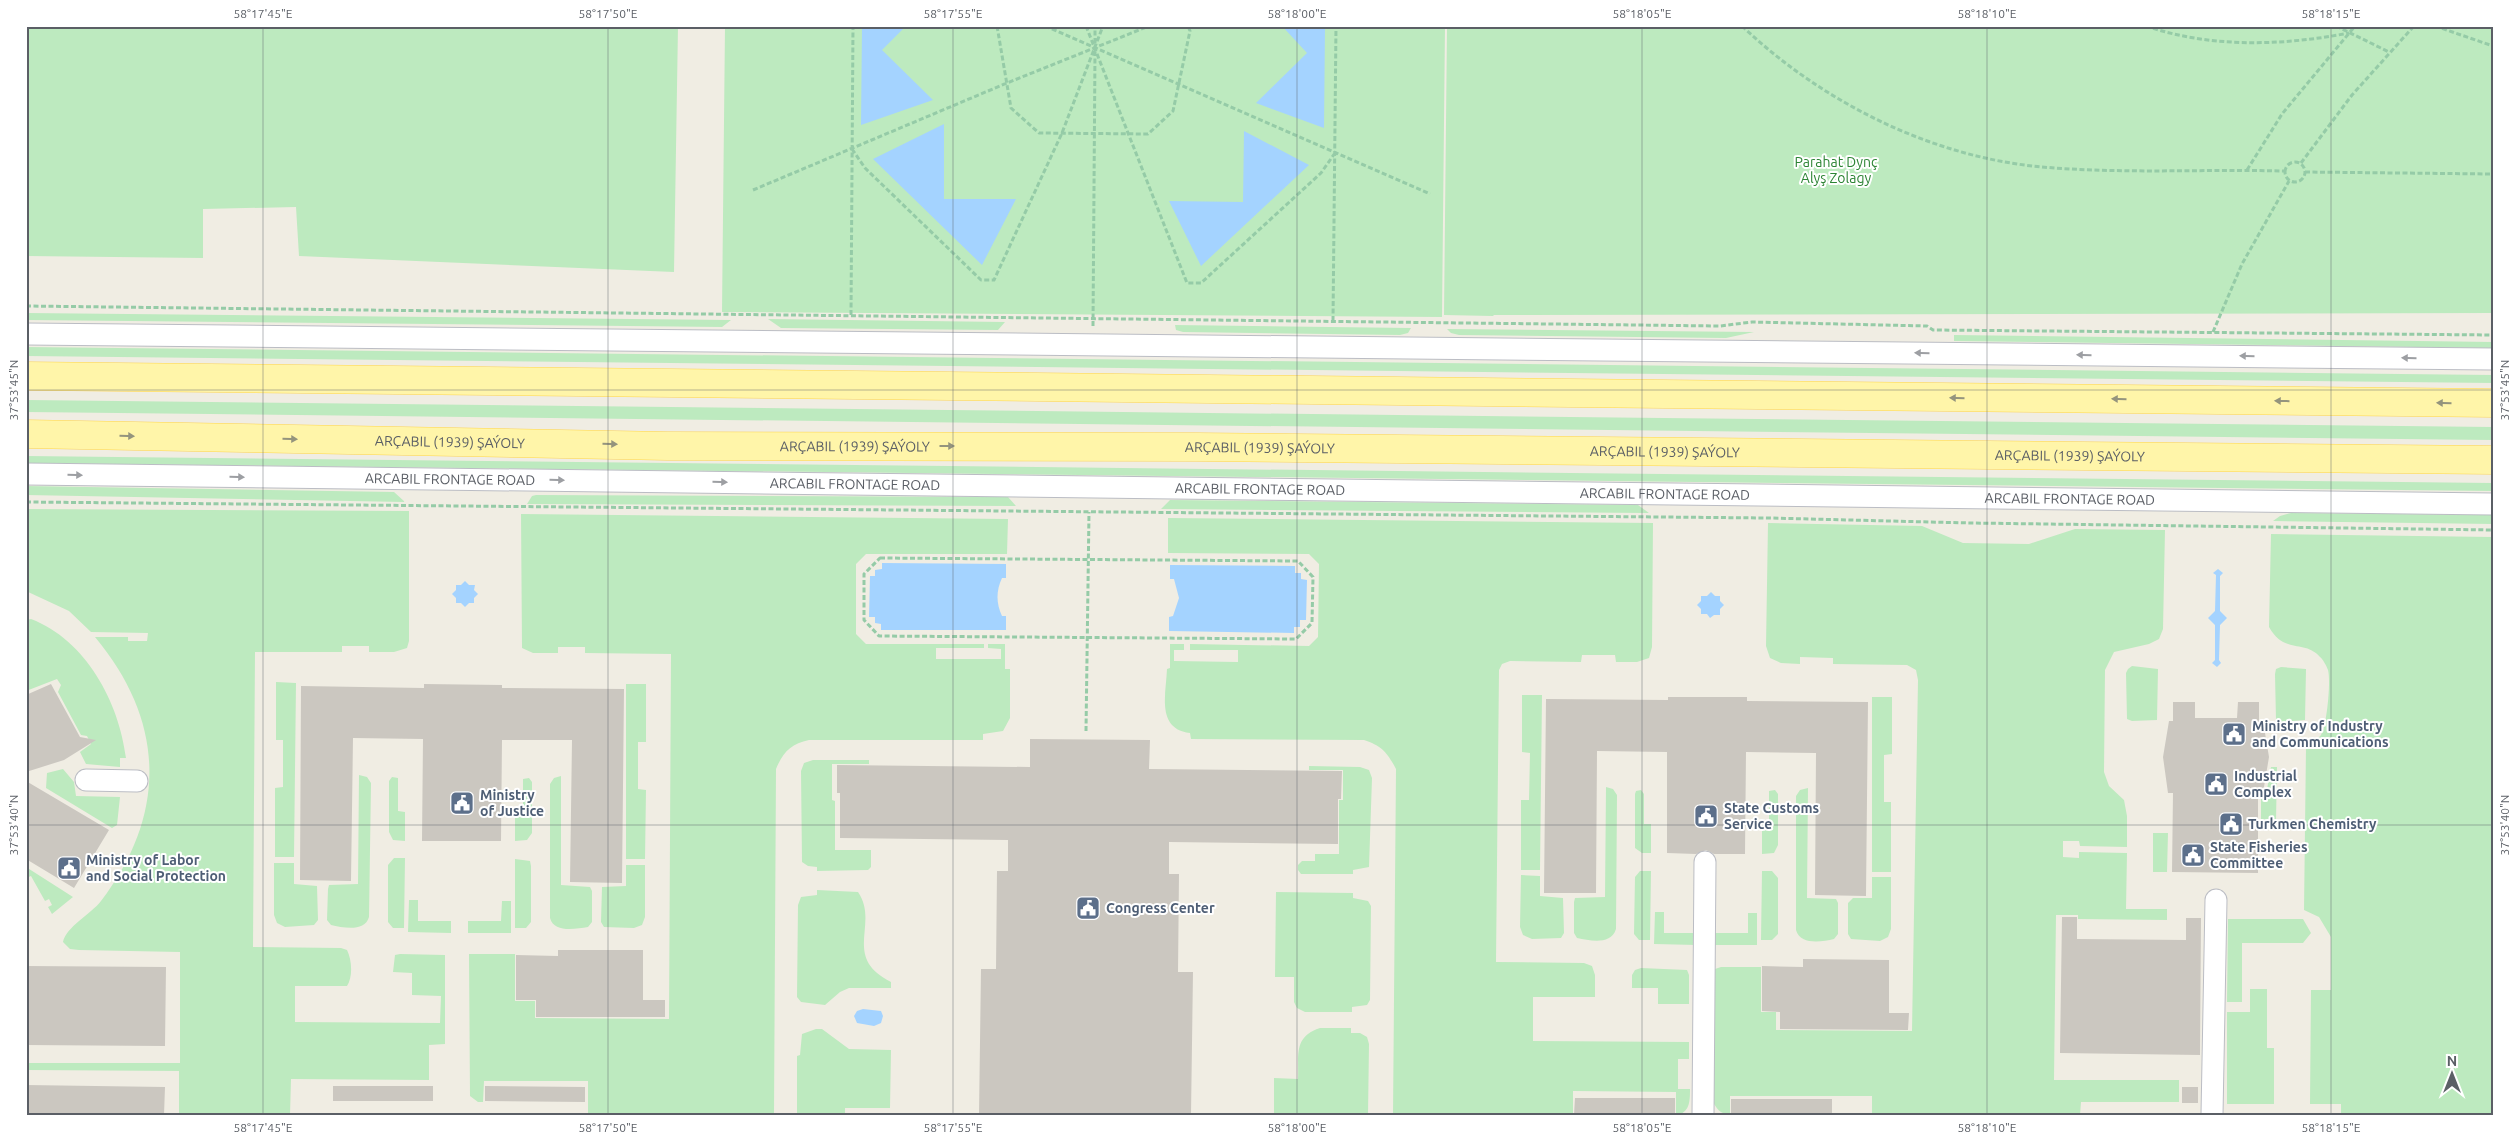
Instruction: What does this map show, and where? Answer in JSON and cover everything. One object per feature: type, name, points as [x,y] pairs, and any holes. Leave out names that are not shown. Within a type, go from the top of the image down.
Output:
[{"type":"main road","points":[[26,376],[2493,404]]},
{"type":"main road","name":"ARÇABIL (1939) ŞAÝOLY","points":[[26,434],[667,446],[1197,447],[2493,460]]},
{"type":"street","points":[[26,334],[2493,358]]},
{"type":"street","name":"ARCABIL FRONTAGE ROAD","points":[[26,474],[2493,504]]},
{"type":"street","points":[[86,780],[138,781]]},
{"type":"street","points":[[1703,1115],[1705,862]]},
{"type":"street","points":[[2212,1115],[2216,900]]},
{"type":"path","points":[[851,315],[854,26]]},
{"type":"path","points":[[997,26],[1011,108],[1039,133],[1148,134],[1173,111],[1190,31],[1188,26]]},
{"type":"path","points":[[1045,26],[1430,194]]},
{"type":"path","points":[[1086,26],[1126,133],[1187,283],[1201,283],[1321,173],[1335,153]]},
{"type":"path","points":[[1093,345],[1096,133],[1095,26]]},
{"type":"path","points":[[852,149],[865,168],[981,280],[994,280],[1062,133],[1103,26]]},
{"type":"path","points":[[753,190],[1007,82],[1149,26]]},
{"type":"path","points":[[1333,322],[1336,26]]},
{"type":"path","points":[[1742,26],[1775,56],[1859,110],[1907,132],[1969,154],[2041,167],[2284,171]]},
{"type":"path","points":[[2146,26],[2182,36],[2253,43],[2306,40],[2349,33]]},
{"type":"path","points":[[2336,26],[2389,52]]},
{"type":"path","points":[[2247,170],[2282,114],[2355,26]]},
{"type":"path","points":[[2301,163],[2334,117],[2389,52],[2414,26]]},
{"type":"path","points":[[2435,26],[2493,46]]},
{"type":"path","points":[[2284,171],[2290,162],[2301,163]]},
{"type":"path","points":[[2301,163],[2306,172]]},
{"type":"path","points":[[2284,171],[2289,180]]},
{"type":"path","points":[[2306,172],[2493,174]]},
{"type":"path","points":[[2289,180],[2300,181],[2306,172]]},
{"type":"path","points":[[2213,332],[2242,264],[2289,180]]},
{"type":"path","points":[[26,306],[1710,326],[1752,322],[1928,326],[1934,330],[2493,335]]},
{"type":"path","points":[[26,502],[1769,518],[1971,524],[2493,530]]},
{"type":"path","points":[[1086,731],[1089,512]]},
{"type":"path","points":[[880,558],[1089,559],[1298,561],[1313,577],[1312,623],[1296,639],[1088,637],[879,636],[864,620],[864,574],[880,558]]},
{"type":"green space","points":[[26,26],[678,26],[674,272],[299,256],[296,207],[203,209],[203,258],[26,256]]},
{"type":"green space","points":[[725,26],[1445,26],[1442,317],[722,312]]},
{"type":"green space","name":"Parahat Dynç Alyş Zolagy","points":[[1447,26],[2493,26],[2493,313],[1444,315]]},
{"type":"green space","points":[[26,313],[731,320],[722,327],[26,320]]},
{"type":"green space","points":[[768,319],[1005,322],[998,330],[781,328]]},
{"type":"green space","points":[[1175,325],[1411,328],[1408,333],[1400,335],[1183,332],[1176,330]]},
{"type":"green space","points":[[1447,329],[1754,332],[1726,338],[1459,335],[1451,333]]},
{"type":"green space","points":[[1954,335],[2493,342],[2493,348],[1954,341]]},
{"type":"green space","points":[[26,347],[2493,375],[2493,383],[26,356]]},
{"type":"green space","points":[[26,400],[2493,427],[2493,440],[26,412]]},
{"type":"green space","points":[[26,456],[2493,483],[2493,491],[26,463]]},
{"type":"green space","points":[[26,486],[394,492],[405,502],[26,495]]},
{"type":"green space","points":[[532,496],[1008,497],[1016,506],[527,504]]},
{"type":"green space","points":[[1170,500],[1638,505],[1649,513],[1161,509]]},
{"type":"green space","points":[[26,509],[409,511],[409,641],[407,648],[394,652],[369,652],[369,646],[342,646],[342,652],[255,652],[253,947],[341,948],[347,950],[351,968],[347,986],[295,986],[295,1022],[440,1023],[441,996],[412,995],[412,973],[393,972],[395,955],[445,955],[445,1044],[429,1045],[429,1080],[291,1079],[290,1115],[179,1115],[179,1071],[26,1070],[26,1063],[180,1063],[180,952],[79,950],[70,949],[63,942],[69,931],[97,906],[123,868],[138,834],[147,801],[149,768],[145,734],[135,701],[118,669],[95,637],[128,637],[128,641],[147,641],[148,633],[91,632],[69,611],[26,591]]},
{"type":"green space","points":[[2291,513],[2493,515],[2493,524],[2273,521],[2280,516]]},
{"type":"green space","points":[[521,514],[1008,519],[1007,554],[866,554],[856,564],[856,634],[866,644],[984,644],[984,648],[936,648],[936,659],[1001,659],[1001,649],[988,648],[988,644],[1005,644],[1005,669],[1010,669],[1010,718],[1003,731],[983,734],[983,740],[809,740],[792,746],[782,758],[776,769],[774,1115],[588,1115],[588,1081],[484,1081],[483,1102],[478,1102],[470,1096],[469,954],[515,954],[515,1001],[535,1001],[535,1018],[669,1019],[671,654],[585,653],[585,647],[558,647],[558,653],[533,653],[522,648]]},
{"type":"green space","points":[[1168,518],[1653,523],[1652,647],[1649,658],[1637,662],[1616,662],[1615,655],[1582,655],[1581,662],[1510,661],[1502,664],[1499,670],[1496,962],[1584,963],[1592,966],[1595,975],[1595,997],[1533,997],[1533,1041],[1689,1042],[1689,1059],[1678,1059],[1678,1089],[1690,1089],[1688,1106],[1684,1112],[1676,1115],[1676,1092],[1573,1091],[1573,1115],[1393,1115],[1396,769],[1393,763],[1380,747],[1364,740],[1191,739],[1190,733],[1179,730],[1172,725],[1165,709],[1167,669],[1170,668],[1170,644],[1184,644],[1184,650],[1174,650],[1174,661],[1238,662],[1238,650],[1190,650],[1190,644],[1309,646],[1318,637],[1319,564],[1309,554],[1168,553]]},
{"type":"green space","points":[[1768,523],[1922,526],[1963,543],[2029,544],[2075,529],[2165,530],[2163,629],[2159,639],[2149,644],[2114,652],[2105,670],[2104,772],[2109,786],[2124,800],[2127,816],[2127,847],[2080,846],[2079,841],[2063,841],[2063,857],[2079,858],[2079,852],[2127,853],[2126,909],[2167,909],[2167,920],[2078,919],[2078,915],[2056,915],[2054,1080],[2179,1080],[2179,1102],[2081,1102],[2080,1115],[1872,1115],[1872,1096],[1730,1096],[1730,1115],[1721,1112],[1715,1106],[1712,1100],[1712,978],[1715,969],[1721,967],[1761,967],[1761,1012],[1776,1012],[1776,1030],[1912,1031],[1918,680],[1916,670],[1907,665],[1833,664],[1833,658],[1800,657],[1800,664],[1781,663],[1770,658],[1766,646]]},
{"type":"green space","points":[[2271,534],[2493,537],[2493,1115],[2341,1115],[2341,1104],[2310,1104],[2311,990],[2331,990],[2331,937],[2319,917],[2304,910],[2306,747],[2321,735],[2323,730],[2328,703],[2329,676],[2324,661],[2314,652],[2281,641],[2269,627]]},
{"type":"green space","points":[[31,619],[51,629],[68,642],[83,657],[96,675],[116,716],[122,737],[126,758],[120,758],[120,767],[86,764],[80,752],[91,744],[87,736],[81,735],[58,692],[61,685],[57,679],[26,691],[26,620]]},
{"type":"green space","points":[[2132,666],[2158,669],[2157,720],[2132,721],[2127,719],[2126,673]]},
{"type":"green space","points":[[2281,667],[2306,669],[2305,720],[2280,722],[2276,720],[2275,674],[2276,669]]},
{"type":"green space","points":[[276,682],[296,683],[294,857],[275,857],[275,788],[283,787],[283,740],[276,740]]},
{"type":"green space","points":[[626,684],[646,684],[646,742],[638,742],[638,789],[646,790],[645,859],[626,859]]},
{"type":"green space","points":[[1522,695],[1542,695],[1540,870],[1521,870],[1521,800],[1529,800],[1530,753],[1522,752]]},
{"type":"green space","points":[[1872,697],[1892,697],[1892,754],[1884,755],[1884,802],[1891,802],[1891,872],[1872,872]]},
{"type":"green space","points":[[813,760],[869,760],[869,764],[832,764],[832,800],[835,801],[835,850],[871,850],[871,867],[868,870],[817,871],[817,867],[808,866],[802,862],[801,771],[804,763]]},
{"type":"green space","points":[[1309,766],[1360,767],[1369,770],[1372,778],[1369,867],[1353,870],[1353,874],[1301,874],[1298,870],[1298,865],[1302,861],[1315,861],[1315,854],[1339,854],[1339,800],[1343,800],[1343,770],[1309,770]]},
{"type":"green space","points":[[2271,767],[2277,767],[2276,821],[2261,821],[2261,796],[2266,795]]},
{"type":"green space","points":[[63,769],[74,782],[76,796],[120,797],[117,825],[112,828],[46,788],[47,773]]},
{"type":"green space","points":[[359,775],[367,777],[371,783],[369,917],[363,925],[348,928],[331,925],[327,920],[328,889],[329,885],[358,884]]},
{"type":"green space","points":[[561,776],[561,885],[590,887],[592,891],[592,922],[588,927],[577,929],[560,928],[552,923],[550,918],[550,784],[554,778]]},
{"type":"green space","points":[[392,777],[398,778],[398,811],[405,812],[405,841],[393,840],[389,832],[389,781]]},
{"type":"green space","points":[[529,778],[532,782],[532,833],[527,840],[515,841],[515,812],[523,812],[523,779]]},
{"type":"green space","points":[[1606,787],[1613,789],[1617,795],[1616,929],[1610,938],[1594,941],[1577,938],[1574,933],[1574,902],[1575,898],[1605,897]]},
{"type":"green space","points":[[1808,788],[1807,898],[1836,899],[1838,903],[1838,934],[1834,939],[1823,941],[1806,940],[1798,935],[1796,930],[1796,796],[1800,790]]},
{"type":"green space","points":[[1641,790],[1644,794],[1644,824],[1651,824],[1651,853],[1642,853],[1635,848],[1635,794],[1636,791]]},
{"type":"green space","points":[[1775,790],[1778,794],[1778,845],[1774,853],[1762,854],[1762,824],[1769,824],[1769,791]]},
{"type":"green space","points":[[2153,833],[2168,833],[2167,872],[2153,872]]},
{"type":"green space","points":[[394,858],[405,858],[404,928],[393,928],[388,922],[388,865]]},
{"type":"green space","points":[[515,859],[530,861],[531,866],[531,922],[526,928],[515,928]]},
{"type":"green space","points":[[274,863],[294,863],[294,884],[317,886],[318,920],[314,925],[285,927],[277,923],[274,915]]},
{"type":"green space","points":[[626,865],[645,865],[645,917],[642,925],[634,928],[604,927],[601,922],[602,887],[626,886]]},
{"type":"green space","points":[[26,867],[73,897],[52,914],[48,907],[52,905],[49,899],[45,901],[31,876],[26,878]]},
{"type":"green space","points":[[1640,871],[1651,871],[1650,940],[1639,940],[1634,934],[1635,877]]},
{"type":"green space","points":[[1762,871],[1772,871],[1778,878],[1778,934],[1772,940],[1761,940]]},
{"type":"green space","points":[[1521,875],[1540,876],[1540,896],[1563,898],[1564,933],[1561,938],[1532,939],[1523,935],[1520,927]]},
{"type":"green space","points":[[1872,877],[1891,877],[1891,929],[1888,937],[1880,941],[1851,939],[1848,934],[1848,903],[1853,898],[1872,898]]},
{"type":"green space","points":[[817,890],[858,892],[864,904],[864,951],[868,962],[876,972],[891,982],[891,988],[849,988],[840,992],[825,1005],[801,1002],[797,997],[798,905],[801,897],[817,895]]},
{"type":"green space","points":[[1276,892],[1353,893],[1353,898],[1368,901],[1371,906],[1370,1000],[1367,1005],[1352,1007],[1352,1012],[1305,1012],[1297,1008],[1294,1002],[1294,977],[1275,977]]},
{"type":"green space","points":[[409,900],[418,900],[418,921],[451,921],[451,933],[408,932]]},
{"type":"green space","points":[[502,901],[511,901],[511,933],[468,933],[468,921],[501,921]]},
{"type":"green space","points":[[1655,912],[1664,912],[1664,933],[1697,933],[1697,945],[1654,944]]},
{"type":"green space","points":[[1748,913],[1757,913],[1757,945],[1714,945],[1714,933],[1748,933]]},
{"type":"green space","points":[[2228,919],[2303,919],[2311,933],[2303,943],[2242,943],[2242,1002],[2227,1002]]},
{"type":"green space","points":[[1641,968],[1687,970],[1689,975],[1689,1004],[1658,1004],[1658,988],[1632,988],[1632,975],[1635,970]]},
{"type":"green space","points":[[2250,989],[2267,989],[2267,1048],[2274,1048],[2274,1104],[2227,1104],[2227,1012],[2250,1012]]},
{"type":"green space","points":[[1320,1028],[1351,1028],[1351,1033],[1360,1033],[1367,1037],[1369,1044],[1368,1115],[1274,1114],[1274,1078],[1298,1079],[1298,1055],[1301,1042],[1305,1036]]},
{"type":"green space","points":[[822,1029],[849,1049],[891,1050],[890,1108],[845,1108],[845,1115],[797,1115],[797,1056],[800,1055],[802,1034]]},
{"type":"water","points":[[862,26],[906,26],[882,50],[933,100],[861,125]]},
{"type":"water","points":[[1282,26],[1325,26],[1324,128],[1256,103],[1307,53]]},
{"type":"water","points":[[944,124],[944,199],[1016,199],[982,265],[873,159]]},
{"type":"water","points":[[1244,131],[1309,165],[1201,266],[1169,201],[1243,202]]},
{"type":"water","points":[[882,563],[1006,564],[1006,578],[1002,578],[998,597],[1002,616],[1006,616],[1006,630],[881,630],[881,624],[875,623],[875,617],[869,617],[870,576],[875,576],[875,570],[882,569]]},
{"type":"water","points":[[1170,565],[1295,566],[1295,573],[1301,573],[1301,579],[1307,580],[1306,620],[1300,620],[1300,627],[1294,627],[1294,633],[1169,631],[1169,617],[1173,616],[1179,598],[1174,579],[1170,579]]},
{"type":"water","points":[[2218,569],[2223,573],[2220,576],[2220,611],[2227,618],[2220,625],[2219,660],[2221,663],[2217,667],[2212,663],[2215,660],[2215,625],[2208,618],[2215,611],[2216,575],[2213,573]]},
{"type":"water","points":[[465,581],[469,585],[475,585],[474,590],[478,594],[474,598],[474,603],[469,603],[465,607],[461,603],[456,603],[456,598],[452,594],[456,590],[456,585],[461,585]]},
{"type":"water","points":[[1711,592],[1715,596],[1720,596],[1720,601],[1724,605],[1720,609],[1720,615],[1714,615],[1710,618],[1707,614],[1701,614],[1701,609],[1697,605],[1701,601],[1701,596],[1707,596]]},
{"type":"water","points":[[863,1009],[881,1011],[883,1016],[881,1023],[874,1026],[857,1023],[854,1016],[857,1011]]},
{"type":"building","points":[[51,684],[80,737],[96,740],[64,760],[26,772],[26,695]]},
{"type":"building","name":"Ministry of Justice","points":[[424,684],[502,685],[502,688],[624,689],[622,883],[570,882],[572,740],[502,740],[501,841],[422,841],[423,739],[353,738],[351,881],[300,880],[301,686],[424,688]]},
{"type":"building","name":"State Customs Service","points":[[1668,697],[1747,697],[1747,701],[1868,702],[1866,896],[1815,895],[1816,753],[1746,752],[1745,854],[1714,854],[1706,850],[1696,854],[1667,853],[1667,752],[1597,751],[1596,893],[1544,893],[1546,699],[1668,700]]},
{"type":"building","name":"Industrial Complex","points":[[2173,702],[2195,702],[2195,718],[2237,718],[2238,702],[2259,702],[2259,721],[2263,721],[2269,757],[2263,793],[2258,793],[2258,873],[2172,872],[2173,793],[2168,793],[2163,757],[2169,721],[2173,721]]},
{"type":"building","name":"Congress Center","points":[[1030,739],[1150,740],[1149,769],[1342,771],[1341,799],[1338,799],[1338,844],[1169,842],[1169,874],[1179,874],[1178,972],[1193,972],[1191,1115],[979,1115],[981,969],[996,969],[997,871],[1008,871],[1008,840],[840,838],[840,793],[837,793],[837,765],[1030,767]]},
{"type":"building","points":[[26,781],[109,830],[74,888],[26,859]]},
{"type":"building","points":[[2062,917],[2077,917],[2077,939],[2186,940],[2186,918],[2201,918],[2200,1055],[2060,1053]]},
{"type":"building","points":[[558,950],[643,950],[643,1000],[665,1000],[665,1017],[536,1017],[536,1000],[516,1000],[516,955],[558,956]]},
{"type":"building","points":[[1803,959],[1889,960],[1889,1013],[1909,1013],[1908,1030],[1780,1029],[1780,1012],[1762,1011],[1762,966],[1803,967]]},
{"type":"building","points":[[26,966],[166,967],[165,1046],[26,1045]]},
{"type":"building","points":[[26,1085],[165,1087],[164,1115],[26,1115]]},
{"type":"building","points":[[333,1086],[433,1086],[433,1101],[333,1101]]},
{"type":"building","points":[[485,1086],[585,1087],[585,1102],[485,1101]]},
{"type":"building","points":[[2182,1087],[2198,1087],[2198,1103],[2182,1103]]},
{"type":"building","points":[[1575,1098],[1675,1098],[1675,1115],[1574,1115]]},
{"type":"building","points":[[1731,1099],[1832,1099],[1832,1115],[1731,1115]]},
{"type":"place","name":"Ministry of Industry and Communications","points":[[2234,734]]},
{"type":"place","name":"Industrial Complex","points":[[2216,784]]},
{"type":"place","name":"Ministry of Justice","points":[[462,803]]},
{"type":"place","name":"State Customs Service","points":[[1706,816]]},
{"type":"place","name":"Turkmen Chemistry","points":[[2231,824]]},
{"type":"place","name":"State Fisheries Committee","points":[[2193,855]]},
{"type":"place","name":"Ministry of Labor and Social Protection","points":[[69,868]]},
{"type":"place","name":"Congress Center","points":[[1088,908]]}]
